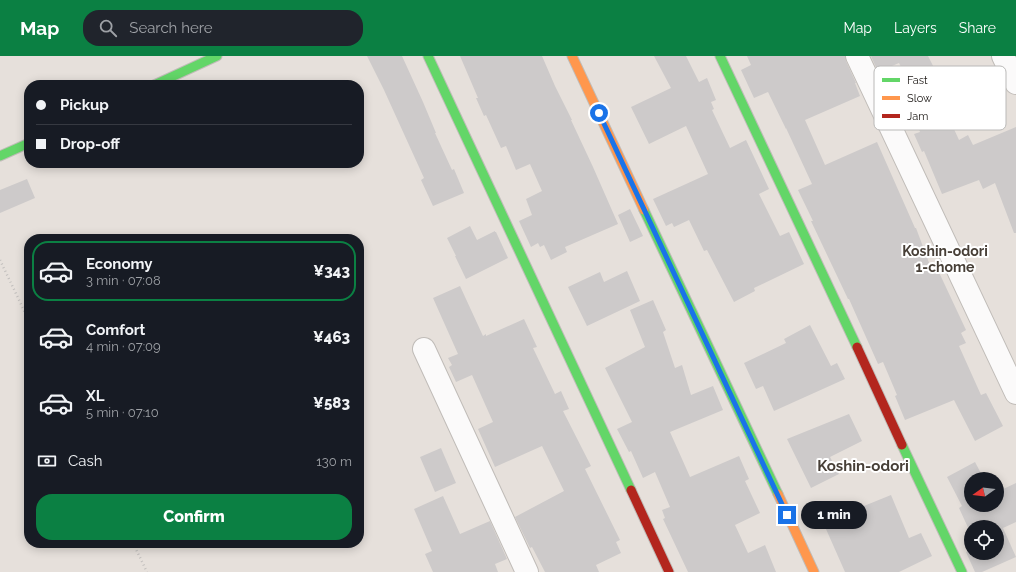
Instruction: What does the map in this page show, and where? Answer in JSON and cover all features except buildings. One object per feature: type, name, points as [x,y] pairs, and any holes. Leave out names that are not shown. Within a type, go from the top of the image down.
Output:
[{"type":"street","points":[[165,80],[217,56]]},
{"type":"street","points":[[428,56],[669,572]]},
{"type":"street","points":[[572,56],[814,572]]},
{"type":"street","points":[[720,56],[962,572]]},
{"type":"street","points":[[857,56],[874,92]]},
{"type":"street","points":[[1003,56],[1016,83]]},
{"type":"street","points":[[892,130],[1016,393]]},
{"type":"street","points":[[0,156],[24,145]]},
{"type":"street","points":[[424,349],[527,572]]},
{"type":"path","points":[[0,260],[24,311]]},
{"type":"path","points":[[135,548],[147,572]]},
{"type":"traffic: fast","points":[[165,80],[217,56]]},
{"type":"traffic: fast","points":[[428,56],[631,490]]},
{"type":"traffic: fast","points":[[720,56],[857,347]]},
{"type":"traffic: fast","points":[[0,156],[24,145]]},
{"type":"traffic: fast","points":[[644,210],[778,494]]},
{"type":"traffic: fast","points":[[902,445],[962,572]]},
{"type":"traffic: slow","points":[[572,56],[644,210]]},
{"type":"traffic: slow","points":[[778,494],[814,572]]},
{"type":"traffic: jam","points":[[857,347],[902,445]]},
{"type":"traffic: jam","points":[[631,490],[669,572]]},
{"type":"district","name":"Koshin-odori 1-chome","points":[[945,260]]},
{"type":"district","name":"Koshin-odori","points":[[863,466]]},
{"type":"route","points":[[599,113],[787,515]]}]
